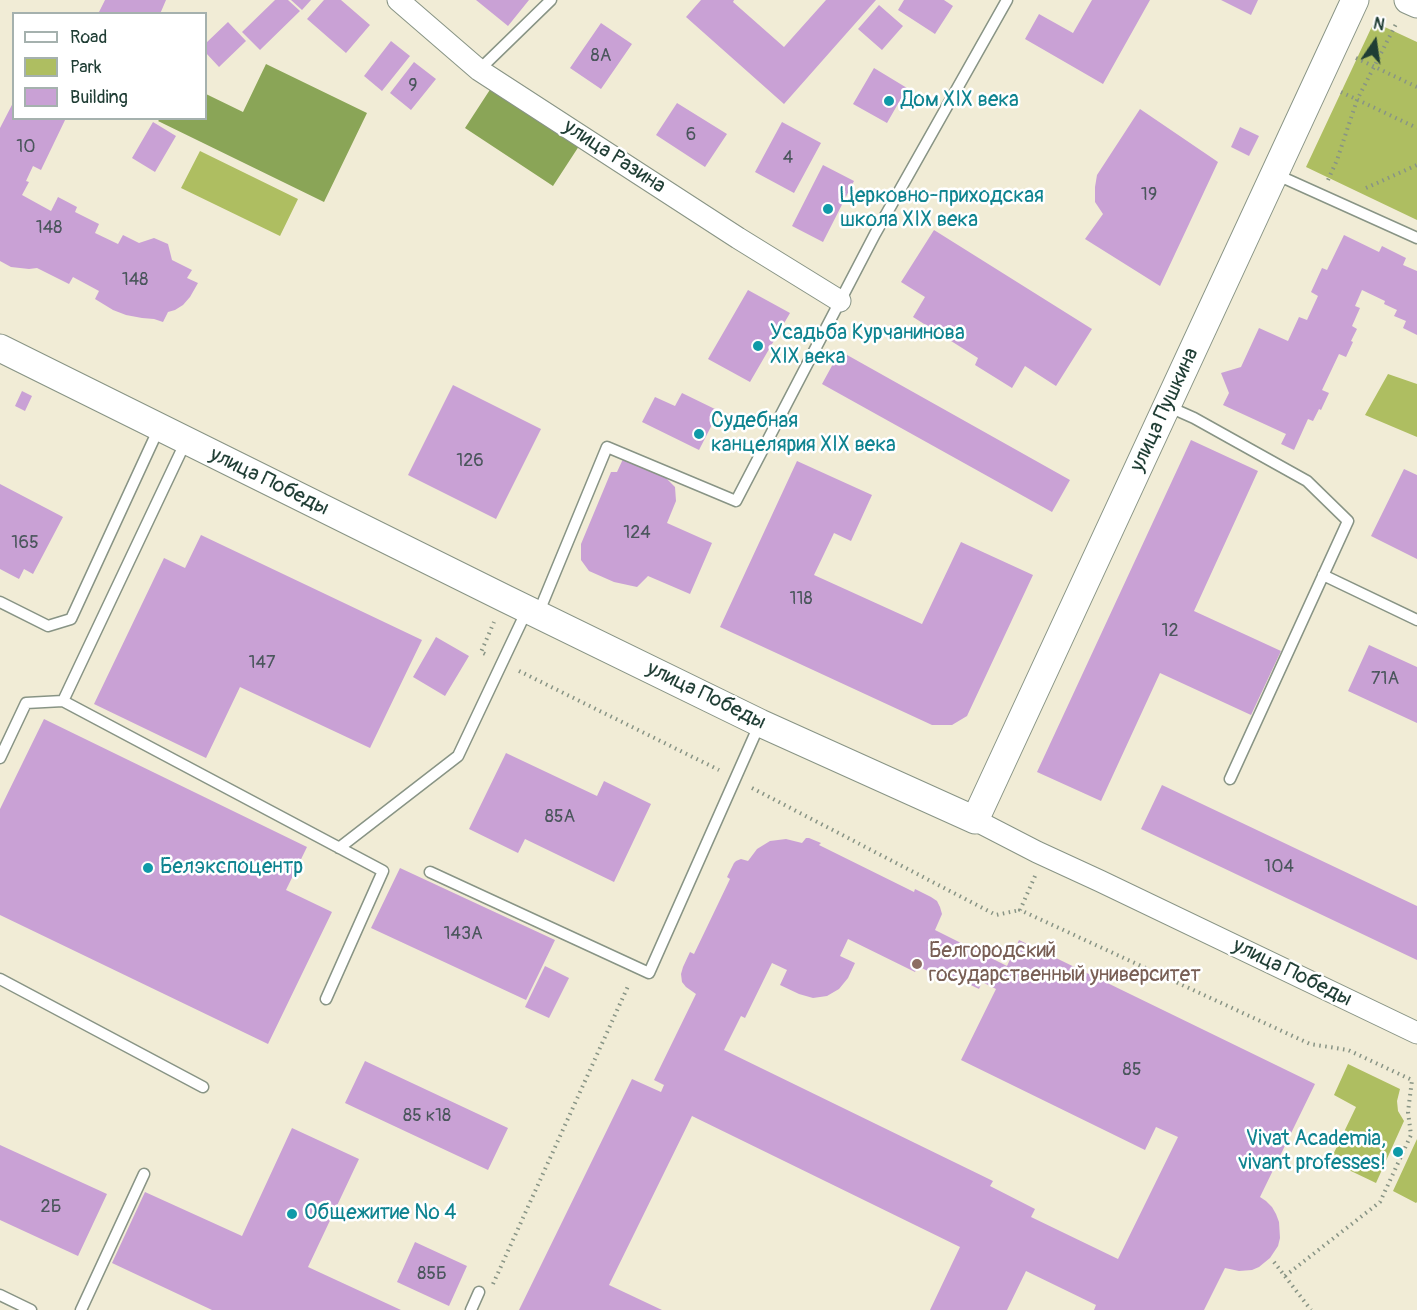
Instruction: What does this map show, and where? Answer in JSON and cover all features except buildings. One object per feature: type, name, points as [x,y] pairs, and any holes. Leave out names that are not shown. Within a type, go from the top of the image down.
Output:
[{"type":"street","name":"улица Разина","points":[[398,0],[479,70],[840,301]]},
{"type":"street","name":"улица Пушкина","points":[[975,820],[1355,0]]},
{"type":"street","name":"улица Победы","points":[[0,348],[760,723],[975,820],[1417,1033]]},
{"type":"lane","points":[[479,70],[551,0]]},
{"type":"lane","points":[[339,848],[458,756],[532,612],[607,447],[736,501],[875,234],[1007,0]]},
{"type":"lane","points":[[1275,173],[1417,238]]},
{"type":"lane","points":[[1167,406],[1194,418],[1307,481],[1348,521],[1230,779]]},
{"type":"lane","points":[[0,602],[48,626],[71,619],[159,428]]},
{"type":"lane","points":[[63,701],[186,440]]},
{"type":"lane","points":[[1323,575],[1417,620]]},
{"type":"lane","points":[[0,758],[26,703],[63,701],[383,871],[326,999]]},
{"type":"lane","points":[[430,872],[649,973],[760,723]]},
{"type":"lane","points":[[0,979],[203,1087]]},
{"type":"lane","points":[[81,1310],[144,1174]]},
{"type":"lane","points":[[471,1310],[479,1292]]},
{"type":"lane","points":[[0,1295],[32,1310]]},
{"type":"path","points":[[1322,195],[1337,160],[1357,100],[1408,8]]},
{"type":"path","points":[[1350,55],[1417,87]]},
{"type":"path","points":[[1337,91],[1417,128]]},
{"type":"path","points":[[1366,188],[1417,165]]},
{"type":"path","points":[[735,779],[996,915],[1020,910],[1310,1044],[1348,1050],[1412,1080],[1408,1112],[1412,1135],[1380,1202],[1285,1276]]},
{"type":"path","points":[[1020,910],[1044,855]]},
{"type":"path","points":[[491,1289],[636,968]]},
{"type":"path","points":[[1274,1262],[1311,1310]]},
{"type":"green space","points":[[1374,22],[1417,42],[1417,220],[1306,167]]},
{"type":"green space","points":[[266,64],[367,113],[324,202],[158,121],[207,120],[207,94],[243,112]]},
{"type":"green space","points":[[493,85],[581,143],[553,186],[465,128]]},
{"type":"green space","points":[[200,151],[298,199],[280,236],[181,188]]},
{"type":"green space","points":[[1388,374],[1417,384],[1417,437],[1365,415]]},
{"type":"green space","points":[[1348,1064],[1400,1089],[1397,1101],[1398,1111],[1404,1121],[1376,1183],[1330,1161],[1356,1107],[1334,1095]]},
{"type":"green space","points":[[1417,1139],[1417,1202],[1416,1203],[1393,1191]]},
{"type":"place","name":"Дом XIX века","points":[[889,101]]},
{"type":"place","name":"Церковно-приходская школа XIX века","points":[[828,209]]},
{"type":"place","name":"Усадьба Курчанинова XIX века","points":[[758,346]]},
{"type":"place","name":"Судебная канцелярия XIX века","points":[[699,434]]},
{"type":"place","name":"Белэкспоцентр","points":[[148,868]]},
{"type":"place","name":"Белгородский государственный университет","points":[[917,964]]},
{"type":"place","name":"Vivat Academia, vivant professes!","points":[[1398,1152]]},
{"type":"place","name":"Общежитие № 4","points":[[292,1214]]}]
